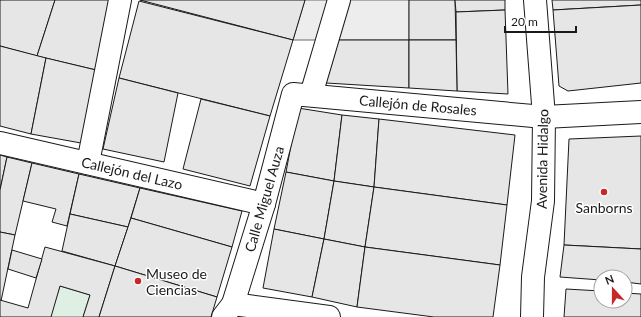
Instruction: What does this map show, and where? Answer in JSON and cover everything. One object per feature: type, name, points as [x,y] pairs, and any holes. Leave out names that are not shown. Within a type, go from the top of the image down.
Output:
[{"type":"street","points":[[88,163],[120,0]]},
{"type":"street","name":"Calle Miguel Auza","points":[[228,310],[302,95],[339,0]]},
{"type":"street","name":"Avenida Hidalgo","points":[[532,317],[533,277],[543,201],[544,117],[535,0]]},
{"type":"street","name":"Callejón de Rosales","points":[[302,95],[544,117],[641,112]]},
{"type":"street","name":"Callejón del Lazo","points":[[0,143],[264,204]]},
{"type":"street","points":[[228,310],[329,317]]},
{"type":"green space","points":[[60,286],[90,295],[83,317],[50,317]]},
{"type":"shaded area","points":[[305,0],[409,0],[409,40],[293,40]]},
{"type":"building","points":[[0,0],[55,0],[37,56],[0,46]]},
{"type":"building","points":[[55,0],[112,0],[96,70],[37,56]]},
{"type":"building","points":[[140,0],[305,0],[293,40]]},
{"type":"building","points":[[409,0],[455,0],[456,40],[409,40]]},
{"type":"building","points":[[455,0],[505,0],[505,10],[456,12]]},
{"type":"building","points":[[552,0],[641,0],[641,5],[553,10]]},
{"type":"building","points":[[139,1],[293,40],[270,116],[119,78]]},
{"type":"building","points":[[641,5],[641,83],[568,91],[559,86],[553,10]]},
{"type":"building","points":[[505,10],[508,94],[457,91],[456,12]]},
{"type":"building","points":[[336,40],[409,40],[409,88],[326,83]]},
{"type":"building","points":[[409,40],[456,40],[457,91],[409,88]]},
{"type":"building","points":[[0,46],[46,58],[31,134],[0,126]]},
{"type":"building","points":[[46,58],[96,70],[81,143],[31,134]]},
{"type":"building","points":[[119,78],[178,93],[164,162],[103,149]]},
{"type":"building","points":[[201,99],[270,116],[250,186],[183,169]]},
{"type":"building","points":[[298,108],[342,115],[334,181],[286,172]]},
{"type":"building","points":[[342,115],[379,119],[374,187],[334,181]]},
{"type":"building","points":[[379,119],[515,135],[507,205],[374,187]]},
{"type":"building","name":"Sanborns","points":[[641,136],[641,249],[564,245],[569,139]]},
{"type":"building","points":[[0,155],[7,157],[0,190]]},
{"type":"building","points":[[7,157],[32,163],[15,235],[0,232],[0,190]]},
{"type":"building","points":[[32,163],[79,174],[67,226],[52,222],[56,209],[23,201]]},
{"type":"building","points":[[286,172],[334,181],[324,239],[274,229]]},
{"type":"building","points":[[79,174],[140,188],[128,227],[70,214]]},
{"type":"building","points":[[334,181],[374,187],[365,247],[324,239]]},
{"type":"building","points":[[374,187],[507,205],[500,265],[365,247]]},
{"type":"building","points":[[140,188],[242,211],[232,247],[131,218]]},
{"type":"building","points":[[70,214],[128,227],[115,266],[62,251]]},
{"type":"building","points":[[131,218],[232,247],[217,297],[115,266]]},
{"type":"building","points":[[274,229],[324,239],[312,297],[263,288]]},
{"type":"building","points":[[0,232],[15,235],[1,301],[0,300]]},
{"type":"building","points":[[324,239],[365,247],[357,307],[312,297]]},
{"type":"building","points":[[564,245],[641,249],[641,284],[633,283],[633,269],[593,269],[593,279],[560,277]]},
{"type":"building","points":[[45,247],[115,266],[99,317],[83,317],[90,295],[60,286],[51,317],[0,317],[0,300],[28,308]]},
{"type":"building","points":[[365,247],[500,265],[493,317],[434,317],[357,307]]},
{"type":"building","points":[[12,250],[42,259],[36,278],[8,269]]},
{"type":"building","name":"Museo de Ciencias","points":[[115,266],[217,297],[211,317],[99,317]]},
{"type":"building","points":[[566,289],[593,291],[593,309],[633,309],[633,294],[641,294],[641,317],[564,317]]},
{"type":"place","name":"Sanborns","points":[[604,192]]},
{"type":"place","name":"Museo de Ciencias","points":[[138,281]]}]
